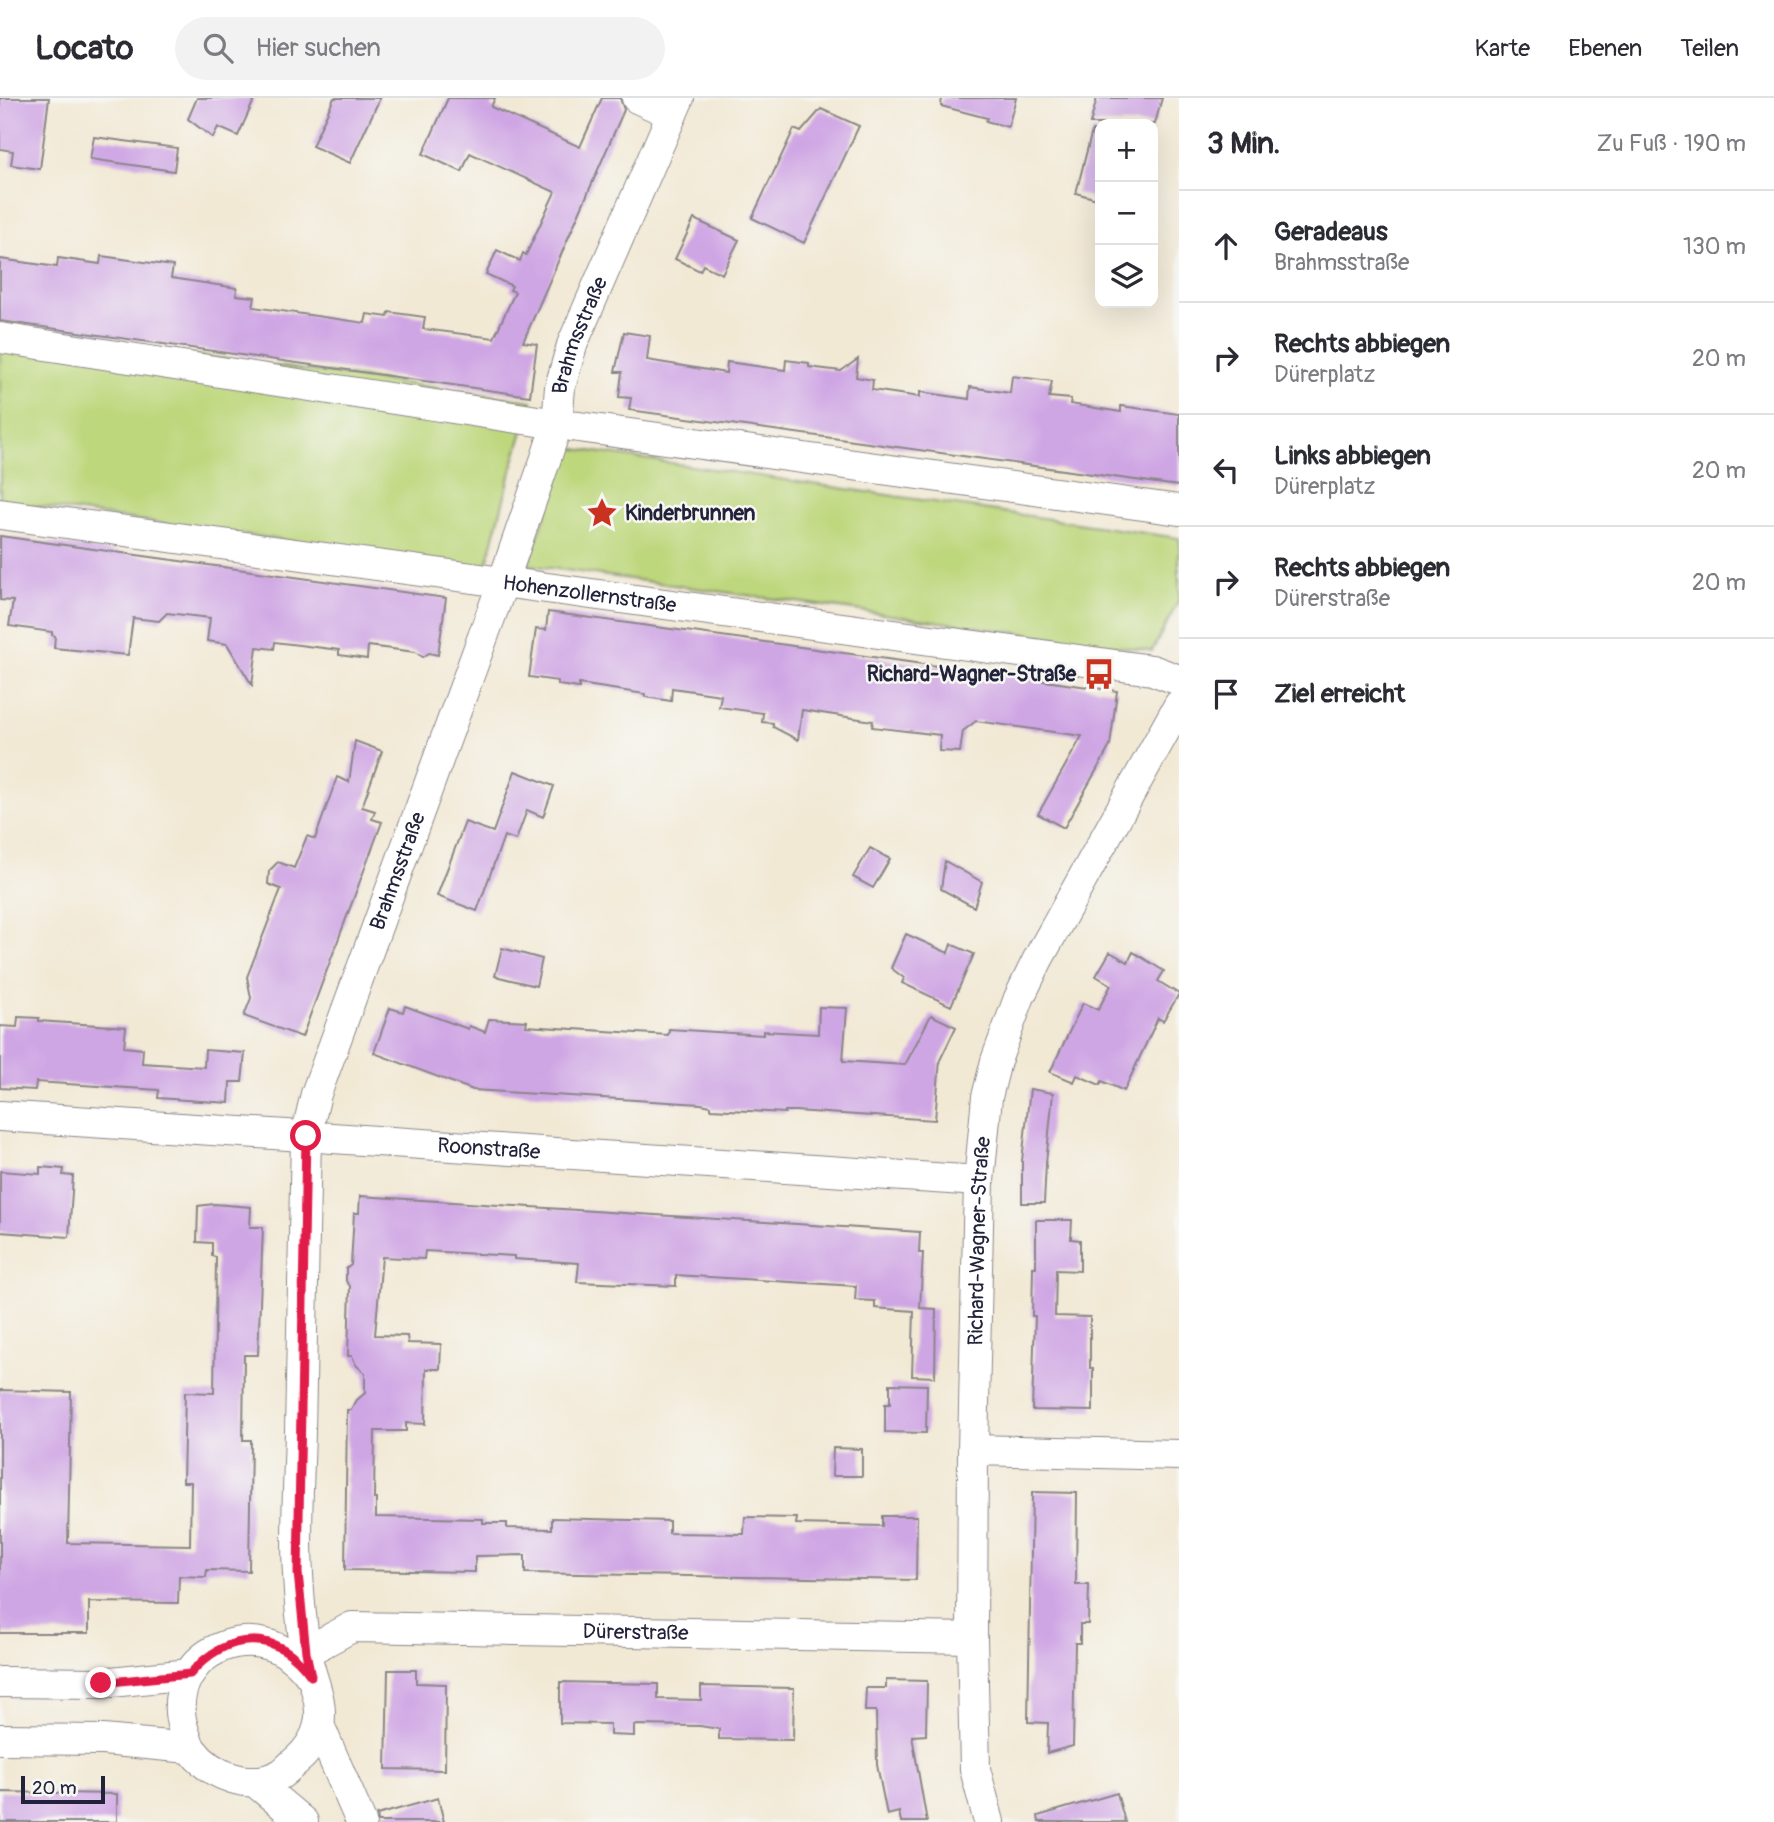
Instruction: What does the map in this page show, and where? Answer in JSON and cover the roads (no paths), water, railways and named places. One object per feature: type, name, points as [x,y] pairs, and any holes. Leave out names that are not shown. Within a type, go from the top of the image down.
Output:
[{"type":"street","points":[[637,98],[675,106]]},
{"type":"street","name":"Brahmsstraße","points":[[309,1664],[298,1573],[306,1136],[316,1094],[361,965],[503,582],[558,424],[560,387],[572,345],[675,106]]},
{"type":"street","points":[[0,338],[558,424],[1179,510]]},
{"type":"street","name":"Hohenzollernstraße","points":[[0,514],[1152,670],[1179,680]]},
{"type":"street","name":"Richard-Wagner-Straße","points":[[989,1822],[975,1769],[972,1638],[979,1181],[987,1097],[1004,1033],[1038,959],[1179,705]]},
{"type":"street","name":"Roonstraße","points":[[0,1116],[979,1181]]},
{"type":"street","points":[[973,1450],[1179,1455]]},
{"type":"street","name":"Dürerstraße","points":[[309,1664],[352,1628],[972,1638]]},
{"type":"street","points":[[319,1725],[307,1752],[280,1774],[254,1781],[219,1774],[206,1766],[190,1748],[180,1717],[181,1697],[190,1674],[204,1657],[225,1645],[255,1640],[284,1649],[302,1664],[309,1664],[319,1698],[319,1725],[361,1822]]},
{"type":"street","points":[[0,1682],[101,1683],[190,1674]]},
{"type":"street","points":[[0,1739],[103,1740],[190,1748]]},
{"type":"street","points":[[254,1781],[303,1822]]},
{"type":"place","name":"Kinderbrunnen","points":[[602,513]]},
{"type":"place","name":"Richard-Wagner-Straße","points":[[1099,674]]}]
